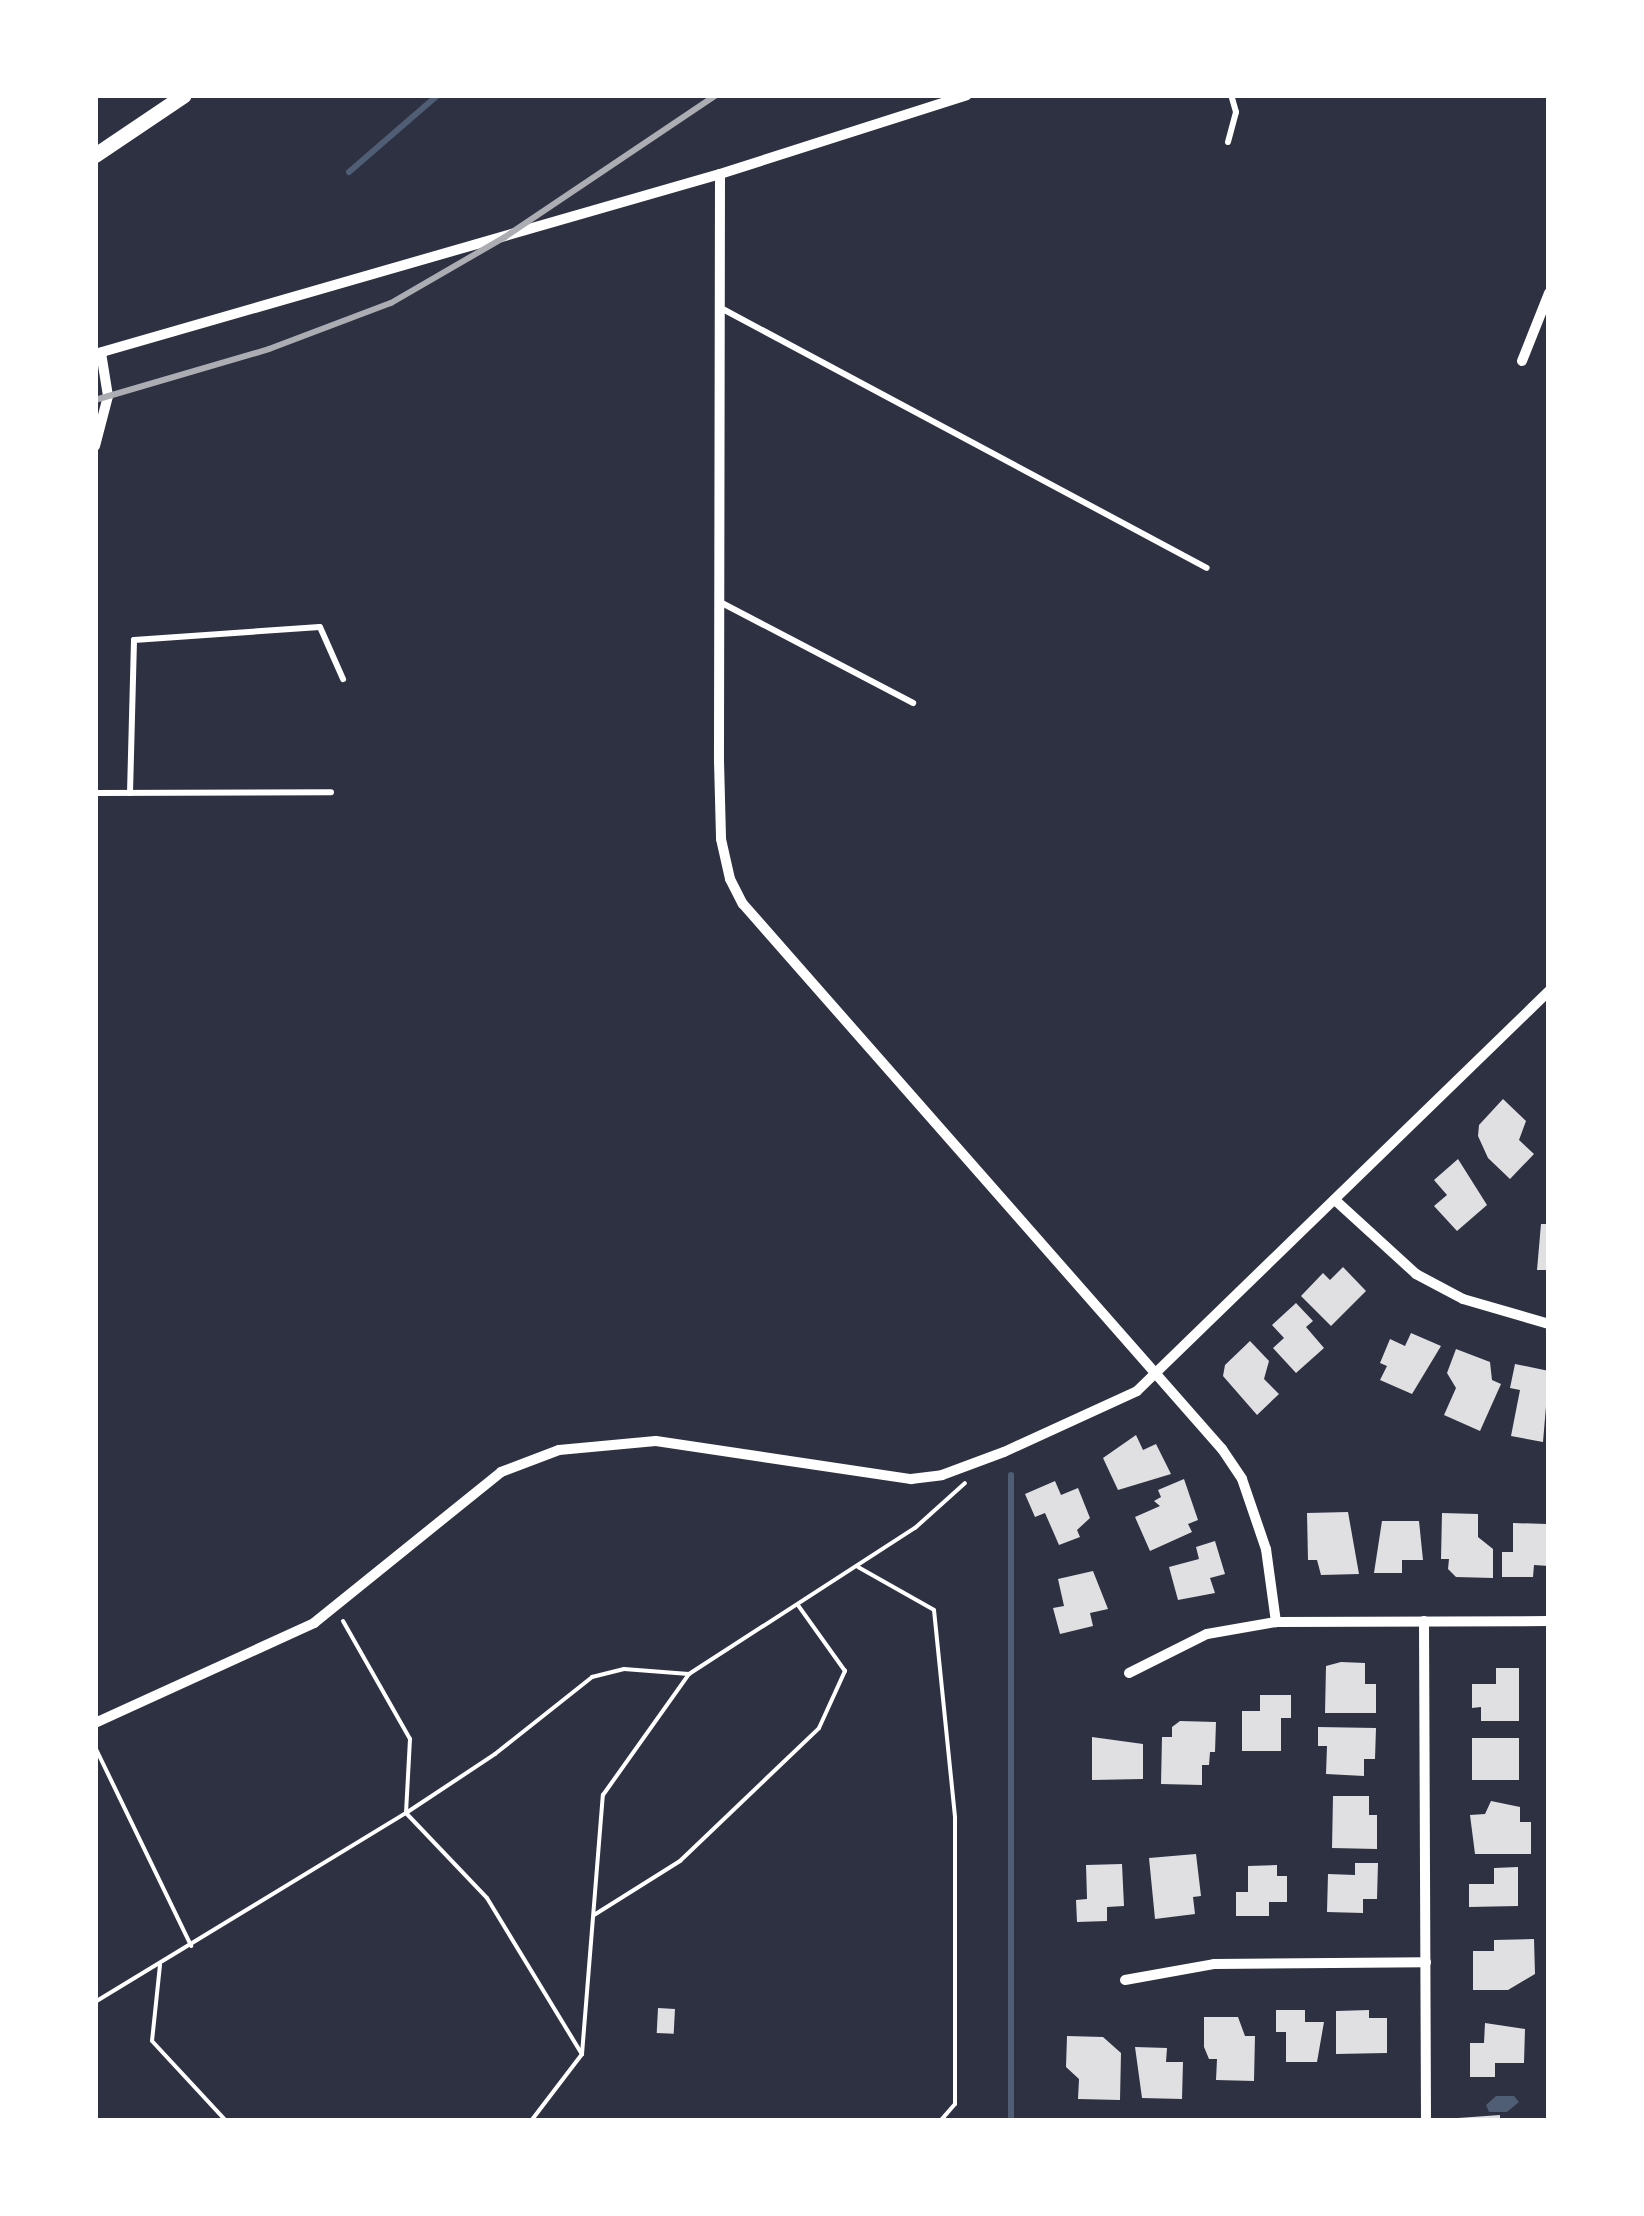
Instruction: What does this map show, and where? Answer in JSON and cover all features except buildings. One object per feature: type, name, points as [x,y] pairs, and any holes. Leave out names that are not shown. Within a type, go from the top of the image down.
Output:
[{"type":"street","points":[[95,155],[184,95]]},
{"type":"street","points":[[95,446],[108,396],[98,353],[720,174],[968,95]]},
{"type":"street","points":[[720,174],[721,839],[736,893],[1156,1374],[1242,1479],[1266,1549],[1276,1622]]},
{"type":"street","points":[[1522,360],[1549,292]]},
{"type":"street","points":[[95,1722],[336,1608],[502,1472],[559,1450],[656,1441],[911,1480],[1004,1452],[1136,1391],[1549,991]]},
{"type":"street","points":[[1334,1200],[1416,1274],[1480,1305],[1549,1324]]},
{"type":"street","points":[[1424,1621],[1426,2121]]},
{"type":"street","points":[[1129,1674],[1207,1634],[1276,1622],[1549,1622]]},
{"type":"street","points":[[1126,1980],[1214,1964],[1426,1962]]},
{"type":"lane","points":[[1228,142],[1236,112],[1231,95]]},
{"type":"lane","points":[[720,307],[1042,474],[1207,568]]},
{"type":"lane","points":[[719,602],[913,704]]},
{"type":"lane","points":[[130,792],[134,640],[320,627],[343,679]]},
{"type":"lane","points":[[95,793],[332,792]]},
{"type":"path","points":[[531,2121],[582,2054],[604,1796],[689,1674],[858,1567],[954,1498],[976,1468]]},
{"type":"path","points":[[858,1567],[934,1610],[955,1818],[955,2104],[940,2121]]},
{"type":"path","points":[[594,1915],[680,1862],[819,1728],[845,1670],[798,1604]]},
{"type":"path","points":[[336,1608],[410,1739],[406,1813],[487,1898],[582,2054]]},
{"type":"path","points":[[95,2002],[192,1947],[406,1813],[495,1754],[592,1677],[624,1670],[689,1674]]},
{"type":"path","points":[[95,1748],[192,1947]]},
{"type":"path","points":[[160,1965],[152,2040],[226,2121]]},
{"type":"water","points":[[1496,2096],[1514,2096],[1519,2102],[1507,2112],[1489,2112],[1486,2105]]},
{"type":"waterway","points":[[349,172],[438,95]]},
{"type":"waterway","points":[[1011,1475],[1011,2121]]},
{"type":"railway","points":[[95,400],[269,349],[391,303],[505,237],[716,95]]}]
